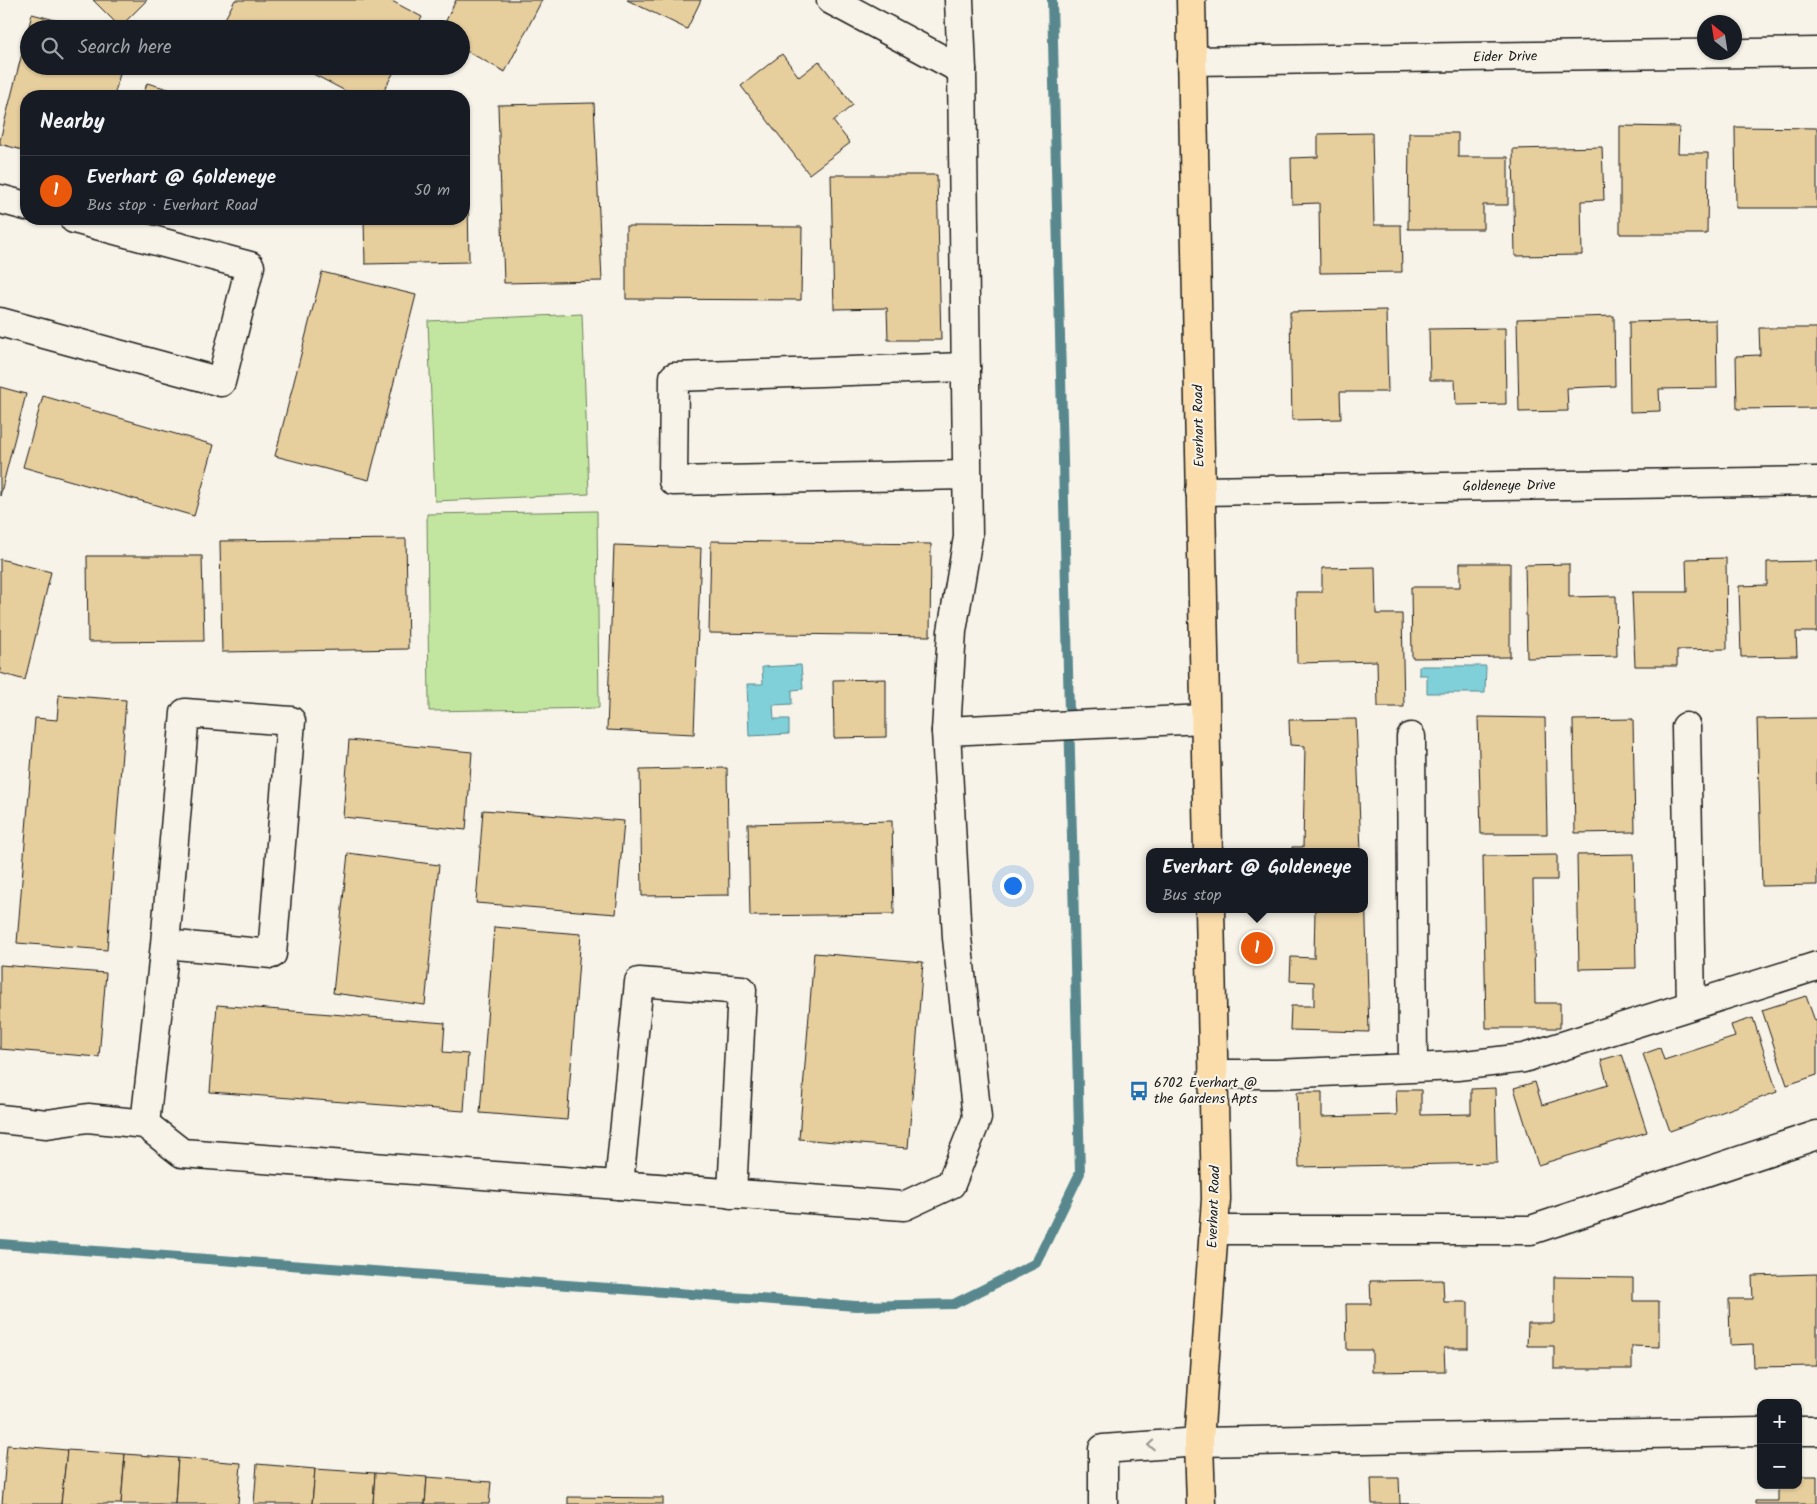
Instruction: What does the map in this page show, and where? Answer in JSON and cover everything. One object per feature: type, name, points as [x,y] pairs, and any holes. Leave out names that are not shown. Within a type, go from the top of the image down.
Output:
[{"type":"main road","name":"Everhart Road","points":[[1191,0],[1208,848]]},
{"type":"main road","name":"Everhart Road","points":[[1201,1504],[1199,1442],[1216,1199],[1210,913]]},
{"type":"street","points":[[831,0],[962,70]]},
{"type":"street","points":[[0,1120],[47,1124],[88,1118],[145,1124],[182,1153],[904,1206],[951,1184],[977,1118],[957,938],[946,731],[952,631],[968,537],[962,70],[959,0]]},
{"type":"street","name":"Eider Drive","points":[[1192,61],[1817,52]]},
{"type":"street","points":[[0,199],[20,204]]},
{"type":"street","points":[[0,322],[220,382],[250,266],[96,225]]},
{"type":"street","points":[[966,367],[674,377],[673,481],[968,475]]},
{"type":"street","name":"Goldeneye Drive","points":[[1200,491],[1817,481]]},
{"type":"street","points":[[145,1124],[165,944],[185,713],[291,720],[272,954],[165,944]]},
{"type":"street","points":[[946,731],[1206,720]]},
{"type":"street","points":[[1686,727],[1692,1005]]},
{"type":"street","points":[[1411,737],[1413,1068]]},
{"type":"street","points":[[1213,1074],[1276,1074],[1457,1066],[1524,1058],[1817,966]]},
{"type":"street","points":[[619,1185],[638,982],[742,990],[732,1194]]},
{"type":"street","points":[[1214,1230],[1530,1230],[1817,1135]]},
{"type":"street","points":[[1802,1431],[1817,1431]]},
{"type":"street","points":[[1103,1504],[1103,1449],[1199,1442],[1757,1432]]},
{"type":"green space","points":[[582,314],[589,494],[435,501],[428,321]]},
{"type":"green space","points":[[597,511],[599,708],[429,711],[427,514]]},
{"type":"water","points":[[801,665],[803,689],[792,690],[792,704],[773,705],[774,719],[789,719],[789,734],[749,736],[747,684],[763,684],[762,667]]},
{"type":"water","points":[[1419,666],[1486,666],[1485,693],[1427,693],[1427,675],[1419,675]]},
{"type":"building","points":[[93,0],[147,0],[127,20],[113,20]]},
{"type":"building","points":[[235,0],[390,0],[422,17],[420,20],[224,20]]},
{"type":"building","points":[[456,0],[542,0],[505,72],[470,53],[470,20],[446,20]]},
{"type":"building","points":[[627,0],[701,0],[687,29]]},
{"type":"building","points":[[32,14],[55,20],[30,20]]},
{"type":"building","points":[[782,54],[799,77],[819,61],[853,105],[833,121],[850,143],[809,174],[741,86]]},
{"type":"building","points":[[20,61],[20,75],[120,75],[116,90],[20,90],[20,149],[0,144]]},
{"type":"building","points":[[315,75],[392,75],[384,90],[344,90]]},
{"type":"building","points":[[147,83],[172,90],[145,90]]},
{"type":"building","points":[[594,103],[602,281],[504,283],[498,105]]},
{"type":"building","points":[[1620,126],[1679,127],[1678,153],[1708,153],[1707,234],[1620,234]]},
{"type":"building","points":[[1735,127],[1817,128],[1817,208],[1736,208]]},
{"type":"building","points":[[1372,133],[1374,225],[1401,225],[1402,272],[1320,273],[1319,203],[1292,204],[1291,158],[1318,157],[1318,134]]},
{"type":"building","points":[[1409,133],[1458,133],[1458,157],[1508,157],[1508,205],[1483,205],[1483,229],[1408,229]]},
{"type":"building","points":[[1602,147],[1604,200],[1581,201],[1582,255],[1515,256],[1513,149]]},
{"type":"building","points":[[831,175],[937,175],[941,340],[888,340],[887,308],[834,309]]},
{"type":"building","points":[[364,225],[468,225],[469,262],[365,264]]},
{"type":"building","points":[[626,226],[802,227],[801,300],[626,299]]},
{"type":"building","points":[[322,272],[416,295],[369,480],[275,456]]},
{"type":"building","points":[[1386,310],[1388,392],[1340,392],[1341,419],[1292,420],[1290,312]]},
{"type":"building","points":[[1614,316],[1615,386],[1567,388],[1568,411],[1519,412],[1517,319]]},
{"type":"building","points":[[1716,320],[1717,388],[1659,389],[1660,411],[1630,412],[1629,322]]},
{"type":"building","points":[[1505,328],[1506,404],[1456,405],[1455,380],[1430,380],[1429,329]]},
{"type":"building","points":[[1759,328],[1817,328],[1817,408],[1737,409],[1736,356],[1760,355]]},
{"type":"building","points":[[0,387],[26,394],[0,496]]},
{"type":"building","points":[[43,396],[214,445],[194,516],[23,467]]},
{"type":"building","points":[[406,539],[408,649],[222,652],[220,541]]},
{"type":"building","points":[[711,541],[931,544],[930,636],[709,633]]},
{"type":"building","points":[[614,545],[701,548],[694,734],[607,730]]},
{"type":"building","points":[[87,556],[202,556],[204,641],[88,642]]},
{"type":"building","points":[[1726,558],[1727,649],[1677,650],[1677,666],[1635,666],[1632,592],[1687,592],[1686,559]]},
{"type":"building","points":[[0,559],[51,572],[25,680],[0,673]]},
{"type":"building","points":[[1817,561],[1817,632],[1796,632],[1797,656],[1741,657],[1739,586],[1767,585],[1767,562]]},
{"type":"building","points":[[1460,563],[1510,563],[1510,657],[1412,658],[1411,587],[1460,587]]},
{"type":"building","points":[[1569,564],[1569,597],[1616,596],[1617,656],[1527,658],[1525,565]]},
{"type":"building","points":[[1375,567],[1376,614],[1402,614],[1404,707],[1378,707],[1377,661],[1297,663],[1296,592],[1322,592],[1322,568]]},
{"type":"building","points":[[886,679],[886,737],[834,738],[833,680]]},
{"type":"building","points":[[59,695],[126,700],[107,950],[17,943],[35,718],[57,720]]},
{"type":"building","points":[[1478,717],[1545,718],[1547,834],[1481,834]]},
{"type":"building","points":[[1817,718],[1817,885],[1762,886],[1757,719]]},
{"type":"building","points":[[1356,719],[1361,848],[1292,848],[1303,847],[1305,746],[1290,745],[1289,720]]},
{"type":"building","points":[[1633,719],[1635,832],[1575,833],[1573,720]]},
{"type":"building","points":[[349,740],[472,752],[466,830],[343,817]]},
{"type":"building","points":[[727,768],[729,895],[642,896],[640,770]]},
{"type":"building","points":[[483,810],[624,821],[616,914],[476,903]]},
{"type":"building","points":[[892,821],[894,914],[750,916],[748,824]]},
{"type":"building","points":[[348,853],[439,865],[425,1005],[333,993]]},
{"type":"building","points":[[1634,854],[1636,968],[1579,969],[1577,855]]},
{"type":"building","points":[[1557,855],[1557,880],[1533,880],[1535,1003],[1560,1003],[1560,1028],[1486,1028],[1483,856]]},
{"type":"building","points":[[1315,913],[1366,913],[1369,1032],[1290,1030],[1291,1006],[1314,1006],[1314,982],[1290,981],[1291,957],[1314,958]]},
{"type":"building","points":[[494,927],[581,934],[567,1120],[480,1113]]},
{"type":"building","points":[[814,953],[923,962],[908,1148],[799,1139]]},
{"type":"building","points":[[0,965],[106,973],[99,1057],[0,1049]]},
{"type":"building","points":[[1806,996],[1815,1021],[1817,1020],[1817,1075],[1787,1085],[1762,1010]]},
{"type":"building","points":[[217,1005],[445,1023],[443,1052],[468,1054],[464,1111],[210,1092]]},
{"type":"building","points":[[1753,1018],[1777,1092],[1670,1131],[1643,1054],[1660,1048],[1664,1060],[1735,1037],[1731,1025]]},
{"type":"building","points":[[1622,1054],[1647,1132],[1538,1165],[1514,1088],[1535,1082],[1542,1105],[1608,1085],[1601,1060]]},
{"type":"building","points":[[1495,1088],[1497,1163],[1299,1167],[1297,1092],[1322,1092],[1322,1117],[1397,1115],[1396,1090],[1421,1090],[1421,1115],[1471,1114],[1471,1089]]},
{"type":"building","points":[[1817,1274],[1817,1366],[1754,1367],[1753,1344],[1730,1345],[1729,1299],[1753,1299],[1752,1276]]},
{"type":"building","points":[[1554,1277],[1633,1278],[1633,1301],[1659,1301],[1659,1347],[1632,1346],[1632,1369],[1554,1369],[1554,1346],[1527,1346],[1528,1323],[1554,1323]]},
{"type":"building","points":[[1443,1280],[1444,1302],[1468,1302],[1468,1348],[1444,1348],[1445,1371],[1372,1372],[1372,1350],[1347,1350],[1346,1304],[1371,1304],[1370,1281]]},
{"type":"building","points":[[7,1445],[67,1450],[61,1504],[2,1504]]},
{"type":"building","points":[[67,1450],[125,1454],[121,1504],[61,1504]]},
{"type":"building","points":[[125,1454],[178,1458],[175,1504],[121,1504]]},
{"type":"building","points":[[178,1458],[241,1463],[238,1504],[175,1504]]},
{"type":"building","points":[[257,1464],[315,1469],[312,1504],[254,1504]]},
{"type":"building","points":[[315,1469],[375,1473],[373,1504],[312,1504]]},
{"type":"building","points":[[375,1473],[427,1477],[425,1504],[373,1504]]},
{"type":"building","points":[[1802,1476],[1817,1476],[1817,1504],[1755,1504],[1755,1501],[1778,1501],[1778,1489],[1802,1489]]},
{"type":"building","points":[[427,1477],[491,1482],[489,1504],[425,1504]]},
{"type":"building","points":[[1371,1478],[1399,1478],[1400,1504],[1372,1504]]},
{"type":"building","points":[[568,1497],[663,1498],[663,1504],[568,1504]]},
{"type":"waterway","points":[[0,1244],[856,1306],[954,1304],[1036,1263],[1080,1173],[1052,0]]},
{"type":"place","name":"Everhart @ Goldeneye","points":[[1257,948]]},
{"type":"place","name":"6702 Everhart @ the Gardens Apts","points":[[1139,1091]]}]
